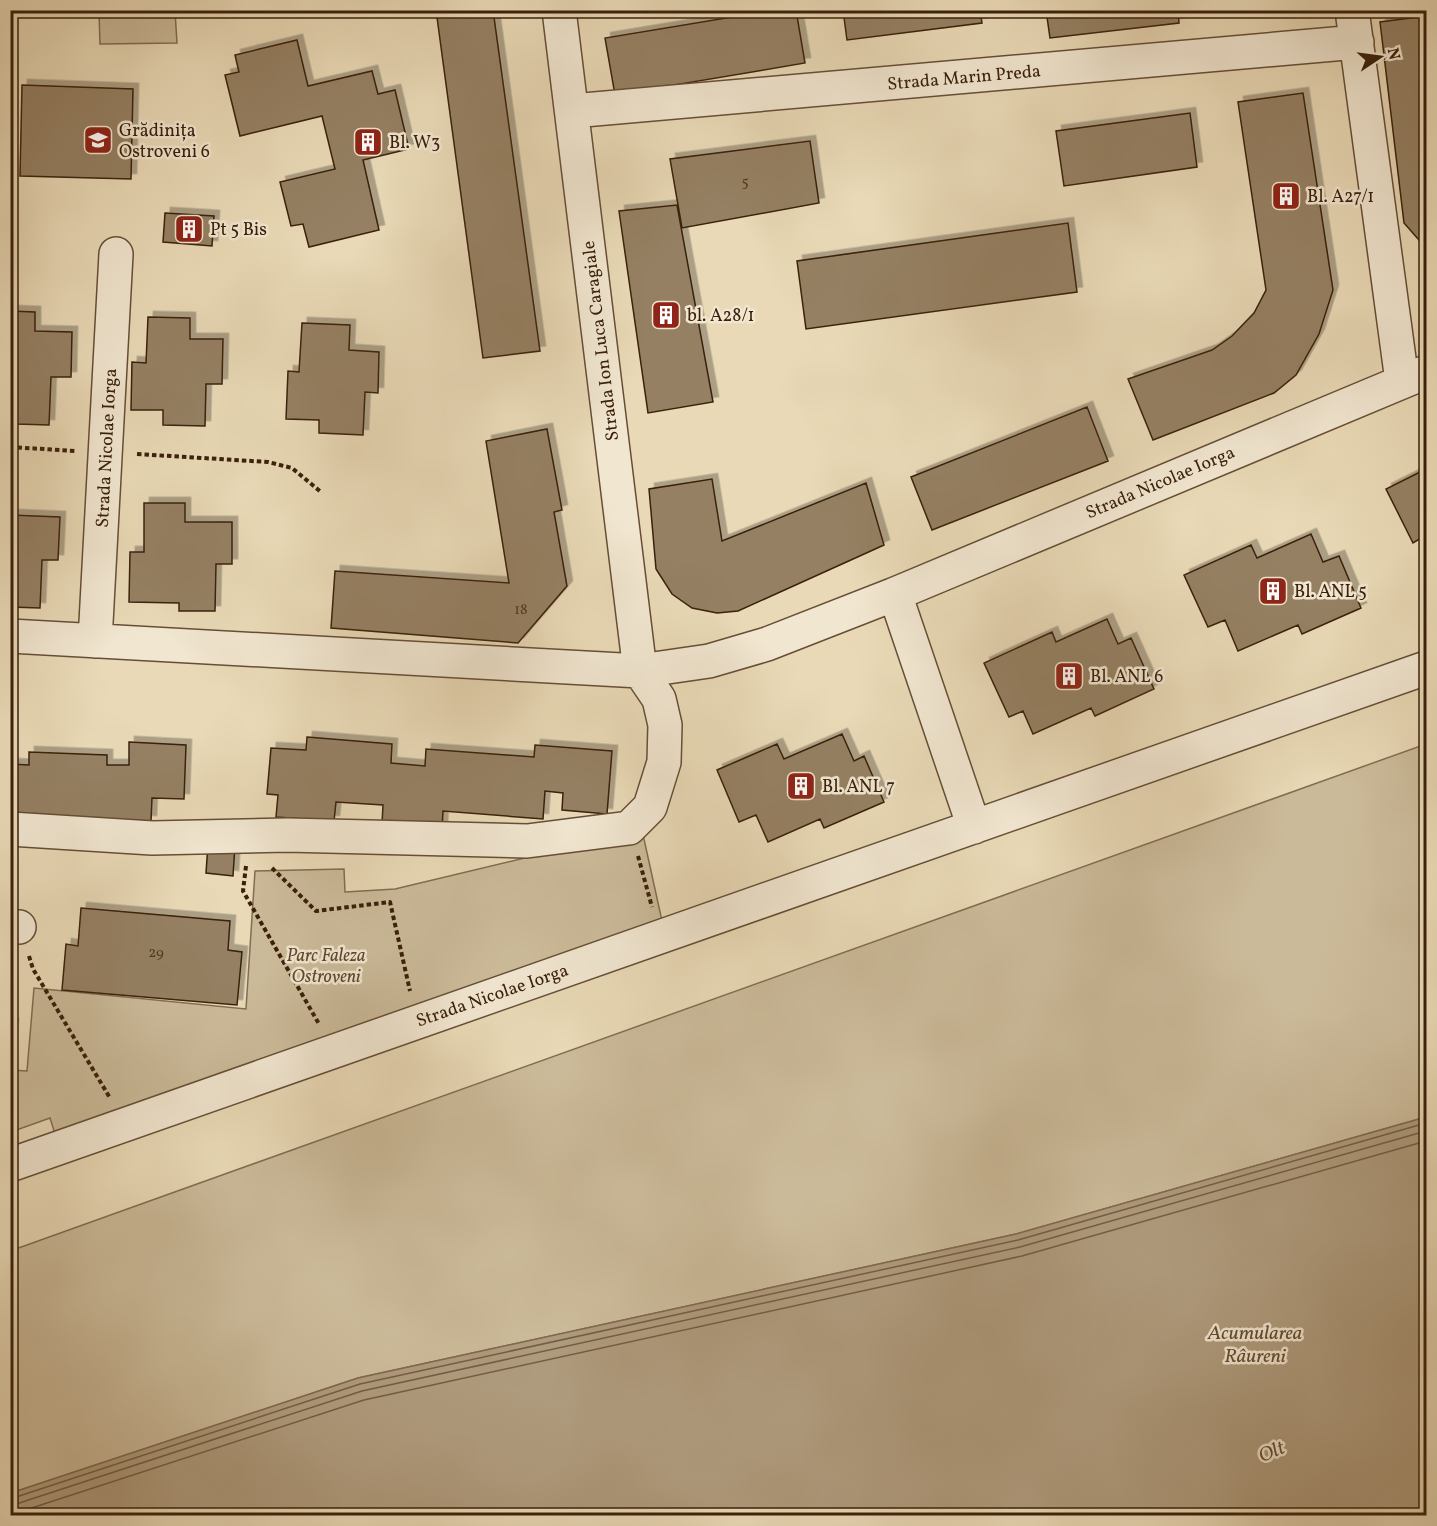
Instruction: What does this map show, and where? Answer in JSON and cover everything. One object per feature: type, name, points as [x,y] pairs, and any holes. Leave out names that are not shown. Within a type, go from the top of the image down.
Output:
[{"type":"street","name":"Strada Ion Luca Caragiale","points":[[559,10],[640,671]]},
{"type":"street","points":[[1352,10],[1414,377]]},
{"type":"street","name":"Strada Marin Preda","points":[[572,111],[1357,42]]},
{"type":"street","name":"Strada Nicolae Iorga","points":[[95,641],[116,254]]},
{"type":"street","name":"Strada Nicolae Iorga","points":[[10,636],[640,671],[708,661],[767,644],[895,594],[1414,377]]},
{"type":"street","points":[[895,594],[974,827]]},
{"type":"street","name":"Strada Nicolae Iorga","points":[[10,1165],[1426,668]]},
{"type":"street","points":[[10,829],[259,845],[527,841],[629,828],[650,807],[664,762],[666,725],[659,699],[640,671]]},
{"type":"path","points":[[10,447],[268,462],[292,468],[321,492]]},
{"type":"path","points":[[334,1050],[243,891],[247,857],[259,845],[316,911],[390,902],[416,1021]]},
{"type":"path","points":[[636,848],[660,937]]},
{"type":"path","points":[[15,927],[33,969],[126,1124]]},
{"type":"green space","points":[[99,11],[175,11],[177,43],[100,44]]},
{"type":"green space","points":[[1426,744],[1426,1117],[1016,1234],[358,1378],[11,1493],[10,1251]]},
{"type":"green space","name":"Parc Faleza Ostroveni","points":[[642,830],[664,930],[56,1137],[50,1118],[11,1132],[10,1070],[27,1071],[34,988],[246,1009],[255,871],[344,869],[345,892],[395,889]]},
{"type":"water","name":"Acumularea Râureni","points":[[1426,1117],[1426,1515],[11,1515],[11,1493],[358,1378],[1016,1234]]},
{"type":"building","points":[[436,10],[493,10],[540,351],[483,358]]},
{"type":"building","points":[[775,10],[796,10],[805,63],[615,95],[605,38]]},
{"type":"building","points":[[843,10],[980,10],[982,23],[847,40]]},
{"type":"building","points":[[1046,10],[1178,10],[1179,23],[1050,38]]},
{"type":"building","points":[[1426,16],[1426,248],[1404,223],[1380,22]]},
{"type":"building","name":"Bl. W3","points":[[297,40],[308,86],[372,71],[378,94],[395,90],[409,149],[363,160],[379,230],[309,247],[303,224],[291,226],[280,182],[335,169],[322,116],[240,136],[225,75],[239,72],[235,55]]},
{"type":"building","points":[[22,85],[133,89],[131,179],[20,176]]},
{"type":"building","name":"Bl. A27/1","points":[[1303,93],[1333,290],[1319,334],[1296,375],[1274,393],[1153,440],[1128,379],[1212,350],[1232,336],[1254,313],[1266,290],[1238,102]]},
{"type":"building","points":[[1190,113],[1197,167],[1064,186],[1056,131]]},
{"type":"building","points":[[810,141],[819,203],[682,228],[670,159]]},
{"type":"building","name":"bl. A28/1","points":[[677,205],[713,402],[648,413],[619,211]]},
{"type":"building","name":"Pt 5 Bis","points":[[165,213],[214,216],[212,246],[163,242]]},
{"type":"building","points":[[1068,223],[1077,292],[806,329],[797,261]]},
{"type":"building","points":[[10,311],[35,312],[35,331],[72,332],[71,377],[51,377],[49,425],[16,424],[17,403],[10,403]]},
{"type":"building","points":[[148,317],[190,318],[190,339],[223,339],[222,384],[206,384],[205,426],[163,425],[163,410],[131,410],[132,362],[146,363]]},
{"type":"building","points":[[302,323],[350,325],[349,350],[379,352],[378,393],[365,392],[363,435],[319,433],[319,420],[286,419],[288,371],[299,372]]},
{"type":"building","points":[[1087,407],[1108,461],[932,530],[911,477]]},
{"type":"building","points":[[547,429],[562,510],[554,512],[567,586],[518,643],[331,628],[335,571],[509,583],[486,441]]},
{"type":"building","points":[[1426,469],[1426,535],[1413,543],[1386,489]]},
{"type":"building","points":[[712,479],[722,541],[866,483],[884,545],[738,611],[717,613],[692,608],[672,594],[656,569],[649,489]]},
{"type":"building","points":[[144,503],[185,503],[185,522],[232,522],[232,564],[216,564],[215,611],[179,611],[179,603],[129,602],[130,552],[144,552]]},
{"type":"building","points":[[10,515],[60,517],[58,560],[42,560],[40,608],[10,607]]},
{"type":"building","name":"Bl. ANL 5","points":[[1311,534],[1323,562],[1339,556],[1361,608],[1302,634],[1298,625],[1238,651],[1225,620],[1208,627],[1184,575],[1251,545],[1257,558]]},
{"type":"building","name":"Bl. ANL 6","points":[[1107,619],[1118,644],[1131,638],[1154,689],[1095,716],[1091,708],[1033,734],[1023,711],[1009,717],[984,663],[1052,632],[1056,642]]},
{"type":"building","name":"Bl. ANL 7","points":[[842,734],[854,761],[864,756],[884,802],[824,828],[820,819],[768,842],[756,815],[739,822],[717,770],[777,744],[784,759]]},
{"type":"building","points":[[307,737],[392,744],[391,763],[425,766],[426,749],[534,757],[535,745],[612,751],[607,814],[562,810],[563,793],[545,791],[543,819],[443,811],[442,829],[382,824],[383,805],[336,802],[334,821],[276,817],[278,795],[267,794],[271,748],[306,750]]},
{"type":"building","points":[[129,742],[186,745],[184,799],[152,798],[151,821],[10,815],[10,764],[29,765],[29,752],[107,755],[107,765],[129,765]]},
{"type":"building","points":[[208,844],[235,845],[233,876],[206,873]]},
{"type":"building","points":[[81,908],[230,921],[228,950],[242,952],[237,1005],[62,990],[66,944],[78,946]]},
{"type":"building","points":[[10,1024],[13,1024],[10,1051]]},
{"type":"place","name":"Grădinița Ostroveni 6","points":[[98,140]]},
{"type":"place","name":"Bl. W3","points":[[368,142]]},
{"type":"place","name":"Bl. A27/1","points":[[1286,196]]},
{"type":"place","name":"Pt 5 Bis","points":[[189,229]]},
{"type":"place","name":"bl. A28/1","points":[[666,315]]},
{"type":"place","name":"Bl. ANL 5","points":[[1273,591]]},
{"type":"place","name":"Bl. ANL 6","points":[[1069,676]]},
{"type":"place","name":"Bl. ANL 7","points":[[801,786]]},
{"type":"water label","name":"Olt","points":[[1271,1451]]}]
